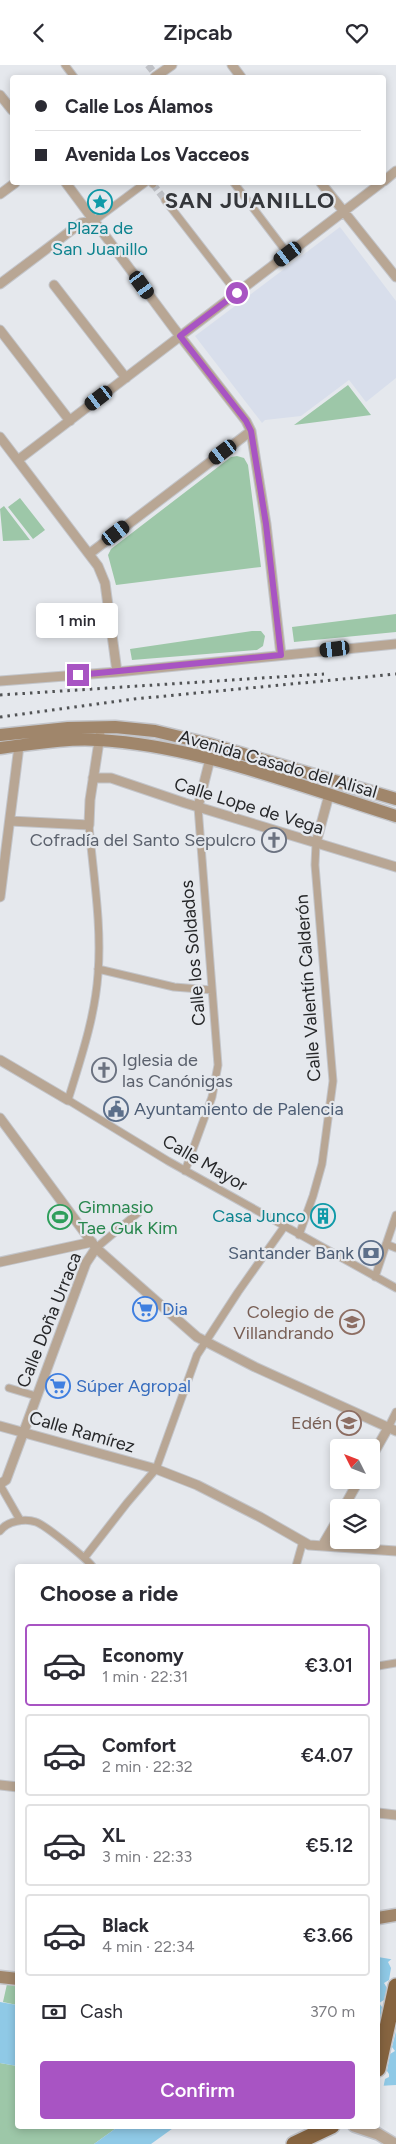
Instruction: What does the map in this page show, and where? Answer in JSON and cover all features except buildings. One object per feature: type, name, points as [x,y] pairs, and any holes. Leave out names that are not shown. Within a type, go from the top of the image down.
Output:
[{"type":"highway","points":[[380,2060],[396,1986]]},
{"type":"highway","points":[[294,2144],[326,2129]]},
{"type":"main road","name":"Avenida Casado del Alisal","points":[[0,735],[68,728],[100,734],[210,759],[396,816]]},
{"type":"main road","name":"Avenida Casado del Alisal","points":[[0,748],[100,734],[155,731],[209,744],[396,799]]},
{"type":"main road","points":[[380,1918],[396,1915]]},
{"type":"main road","points":[[0,1977],[15,1979]]},
{"type":"street","points":[[158,75],[172,65]]},
{"type":"street","points":[[232,65],[240,75]]},
{"type":"street","points":[[0,95],[10,108]]},
{"type":"street","points":[[386,179],[396,171]]},
{"type":"street","points":[[0,194],[12,185]]},
{"type":"street","points":[[67,185],[246,421],[251,431],[266,524],[281,655]]},
{"type":"street","points":[[0,285],[81,223],[94,221],[142,185]]},
{"type":"street","points":[[236,185],[288,254]]},
{"type":"street","points":[[323,185],[396,277]]},
{"type":"street","points":[[18,460],[379,185]]},
{"type":"street","points":[[165,200],[237,293]]},
{"type":"street","points":[[54,285],[126,378]]},
{"type":"street","points":[[0,330],[70,421]]},
{"type":"street","points":[[88,554],[251,431]]},
{"type":"street","points":[[0,437],[88,554],[105,583],[117,672]]},
{"type":"street","points":[[0,681],[117,672],[396,643]]},
{"type":"street","points":[[68,1100],[91,1023],[98,971],[98,926],[89,825],[93,778],[100,734]]},
{"type":"street","points":[[0,897],[19,745]]},
{"type":"street","name":"Calle los Soldados","points":[[186,1171],[212,1097],[218,1065],[198,807],[210,759]]},
{"type":"street","name":"Calle Lope de Vega","points":[[93,778],[111,778],[198,807],[396,867]]},
{"type":"street","name":"Calle Valentín Calderón","points":[[299,1235],[314,1196],[322,1164],[333,1081],[315,865],[316,843],[329,795]]},
{"type":"street","points":[[10,821],[89,825]]},
{"type":"street","points":[[98,971],[174,987],[212,991]]},
{"type":"street","name":"Calle Mayor","points":[[0,1060],[186,1171],[396,1288]]},
{"type":"street","points":[[0,1118],[94,1245],[206,1343],[392,1430]]},
{"type":"street","points":[[0,1262],[94,1245],[139,1212]]},
{"type":"street","points":[[375,1277],[396,1215]]},
{"type":"street","points":[[85,1557],[156,1469],[197,1355],[238,1291],[284,1227]]},
{"type":"street","points":[[386,1244],[396,1248]]},
{"type":"street","name":"Calle Doña Urraca","points":[[0,1485],[6,1480],[94,1245]]},
{"type":"street","points":[[9,1388],[36,1396]]},
{"type":"street","points":[[380,1446],[392,1430],[396,1412]]},
{"type":"street","name":"Calle Ramírez","points":[[0,1426],[156,1469],[197,1485],[260,1517],[309,1545],[396,1551]]},
{"type":"street","points":[[0,1485],[20,1520]]},
{"type":"street","points":[[0,1531],[4,1526],[20,1520],[37,1522],[85,1557],[90,1564]]},
{"type":"street","points":[[322,1546],[330,1532]]},
{"type":"street","points":[[297,1564],[303,1541]]},
{"type":"street","points":[[380,1666],[396,1663]]},
{"type":"street","points":[[0,1785],[15,1787]]},
{"type":"street","points":[[380,1813],[396,1815]]},
{"type":"street","points":[[380,2127],[393,2144]]},
{"type":"street","points":[[363,2129],[378,2134],[393,2144]]},
{"type":"shaded area","points":[[340,227],[396,301],[396,378],[366,402],[349,380],[301,416],[265,420],[262,423],[195,336]]},
{"type":"green space","points":[[348,385],[371,415],[294,425]]},
{"type":"green space","points":[[231,457],[244,458],[248,465],[261,567],[116,585],[108,555],[111,549]]},
{"type":"green space","points":[[20,498],[45,530],[33,539],[8,507]]},
{"type":"green space","points":[[4,506],[30,540],[3,541],[0,509]]},
{"type":"green space","points":[[396,614],[396,632],[294,642],[292,627]]},
{"type":"green space","points":[[261,631],[265,636],[263,646],[257,650],[132,660],[130,649]]},
{"type":"green space","points":[[7,1984],[15,1985],[15,2005],[3,2002]]},
{"type":"green space","points":[[0,2063],[15,2066],[15,2129],[115,2129],[94,2144],[0,2144]]},
{"type":"water","points":[[380,1957],[396,1960],[396,2085],[380,2086]]},
{"type":"water","points":[[0,2002],[15,2005],[15,2066],[0,2063]]},
{"type":"water","points":[[115,2129],[172,2129],[151,2144],[94,2144]]},
{"type":"pier","points":[[394,1957],[396,1958],[396,2031],[392,2047],[395,2051],[390,2054],[387,2071],[389,2077],[385,2079],[383,2089],[380,2089],[380,2020],[382,2007],[380,2002],[384,2000],[387,1988],[384,1983],[389,1980],[391,1968],[388,1962]]},
{"type":"tunnel","points":[[148,65],[156,75]]},
{"type":"tunnel","points":[[154,185],[165,200]]},
{"type":"railway","points":[[0,695],[324,674]]},
{"type":"railway","points":[[0,717],[134,699],[396,674]]},
{"type":"place","name":"Plaza de San Juanillo","points":[[100,202]]},
{"type":"place","name":"Cofradía del Santo Sepulcro","points":[[274,840]]},
{"type":"place","name":"Iglesia de las Canónigas","points":[[104,1070]]},
{"type":"place","name":"Ayuntamiento de Palencia","points":[[116,1109]]},
{"type":"place","name":"Casa Junco","points":[[323,1216]]},
{"type":"place","name":"Gimnasio Tae Guk Kim","points":[[60,1217]]},
{"type":"place","name":"Santander Bank","points":[[371,1253]]},
{"type":"place","name":"Dia","points":[[145,1309]]},
{"type":"place","name":"Colegio de Villandrando","points":[[352,1322]]},
{"type":"place","name":"Súper Agropal","points":[[58,1386]]},
{"type":"place","name":"Edén","points":[[349,1423]]},
{"type":"district","name":"SAN JUANILLO","points":[[250,200]]},
{"type":"route","points":[[78,675],[281,655],[266,524],[251,431],[246,421],[180,336],[237,293]]}]
